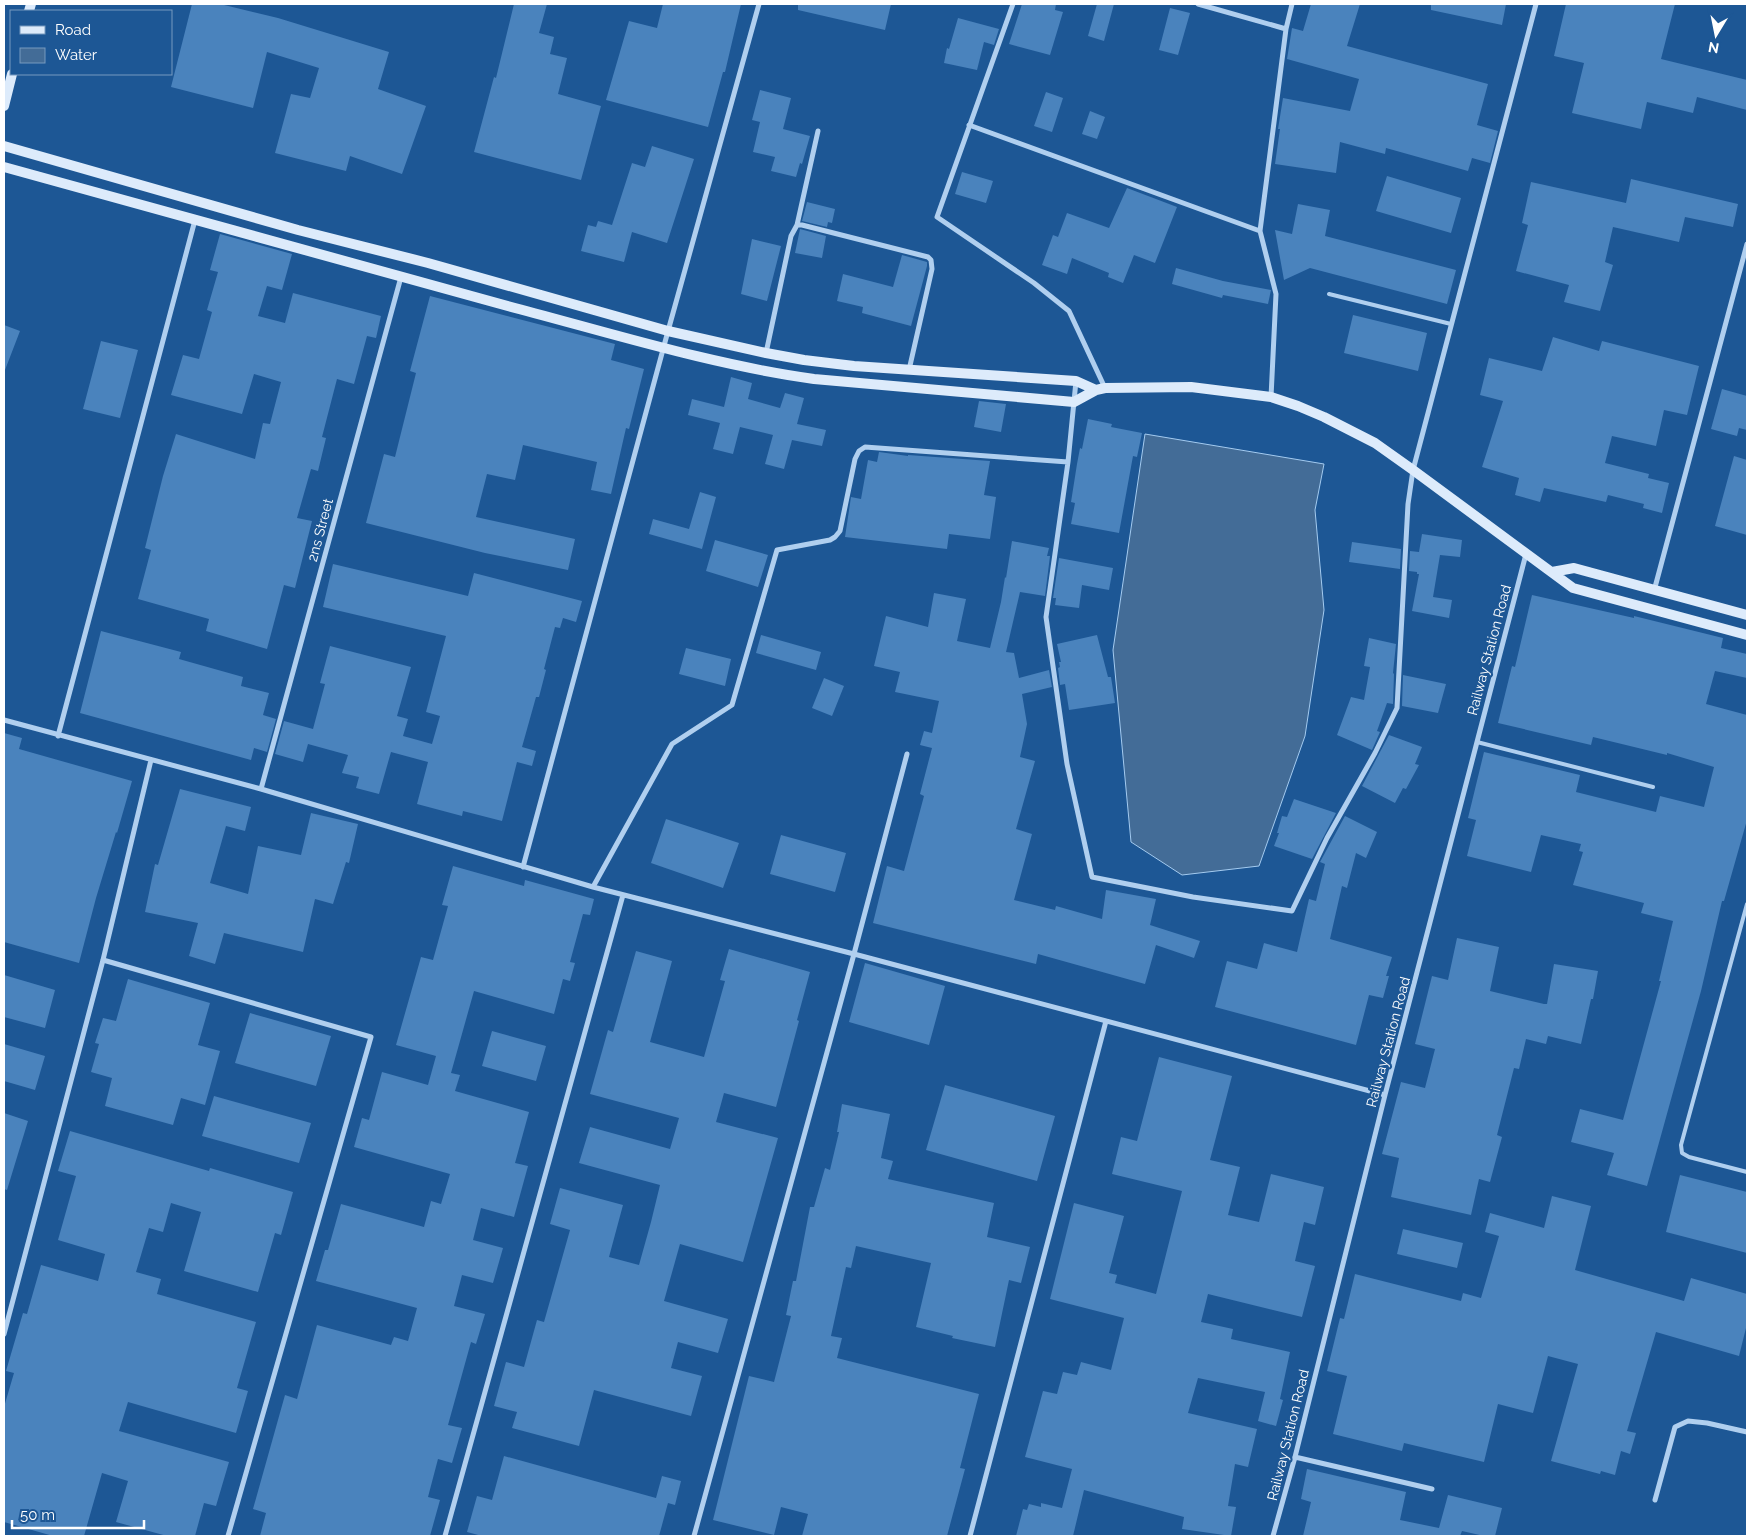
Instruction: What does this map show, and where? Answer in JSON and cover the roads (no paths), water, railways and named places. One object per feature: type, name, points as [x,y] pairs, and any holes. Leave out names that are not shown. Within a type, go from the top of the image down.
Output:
[{"type":"main road","points":[[4,106],[12,75]]},
{"type":"main road","points":[[4,146],[298,230],[428,263],[668,330],[804,360],[909,371],[1076,381],[1101,389],[1191,387],[1271,397],[1324,417],[1375,444],[1573,588],[1747,635]]},
{"type":"main road","points":[[4,167],[401,277],[664,347],[774,373],[814,379],[1074,402],[1101,389]]},
{"type":"main road","points":[[1552,572],[1574,568],[1747,615]]},
{"type":"street","points":[[523,867],[668,330],[759,4]]},
{"type":"street","points":[[1013,4],[936,217],[1034,283],[1069,311],[1101,389]]},
{"type":"street","points":[[1198,4],[1286,29]]},
{"type":"street","points":[[1271,397],[1276,294],[1260,231],[1286,29],[1292,4]]},
{"type":"street","points":[[1076,381],[1068,462],[1046,617],[1067,764],[1092,877],[1193,896],[1292,911],[1328,838],[1375,753],[1397,708],[1408,504],[1413,470],[1536,4]]},
{"type":"street","points":[[969,125],[1260,231]]},
{"type":"street","points":[[766,352],[818,131]]},
{"type":"street","points":[[58,736],[196,220]]},
{"type":"street","points":[[797,225],[928,257],[931,260],[932,269],[909,371]]},
{"type":"street","points":[[1654,590],[1747,244]]},
{"type":"street","name":"2ns Street","points":[[261,789],[401,277]]},
{"type":"street","points":[[593,887],[672,744],[732,705],[777,550],[830,540],[840,531],[855,459],[859,451],[865,447],[1068,462]]},
{"type":"street","name":"Railway Station Road","points":[[1273,1536],[1295,1457],[1385,1095],[1526,554]]},
{"type":"street","points":[[4,720],[261,789],[593,887],[1385,1095]]},
{"type":"street","points":[[694,1536],[907,754]]},
{"type":"street","points":[[4,1334],[103,960],[151,760]]},
{"type":"street","points":[[445,1536],[623,895]]},
{"type":"street","points":[[103,960],[371,1037],[228,1536]]},
{"type":"street","points":[[970,1536],[1106,1021]]},
{"type":"street","points":[[1655,1500],[1675,1427],[1688,1421],[1707,1423],[1747,1432]]},
{"type":"street","points":[[1295,1457],[1432,1489]]},
{"type":"lane","points":[[1329,294],[1451,324]]},
{"type":"lane","points":[[1477,742],[1653,787]]},
{"type":"lane","points":[[1747,904],[1681,1145],[1682,1153],[1689,1157],[1747,1172]]},
{"type":"water","points":[[1145,434],[1324,464],[1315,510],[1324,610],[1305,736],[1259,866],[1182,875],[1131,842],[1113,650]]}]
